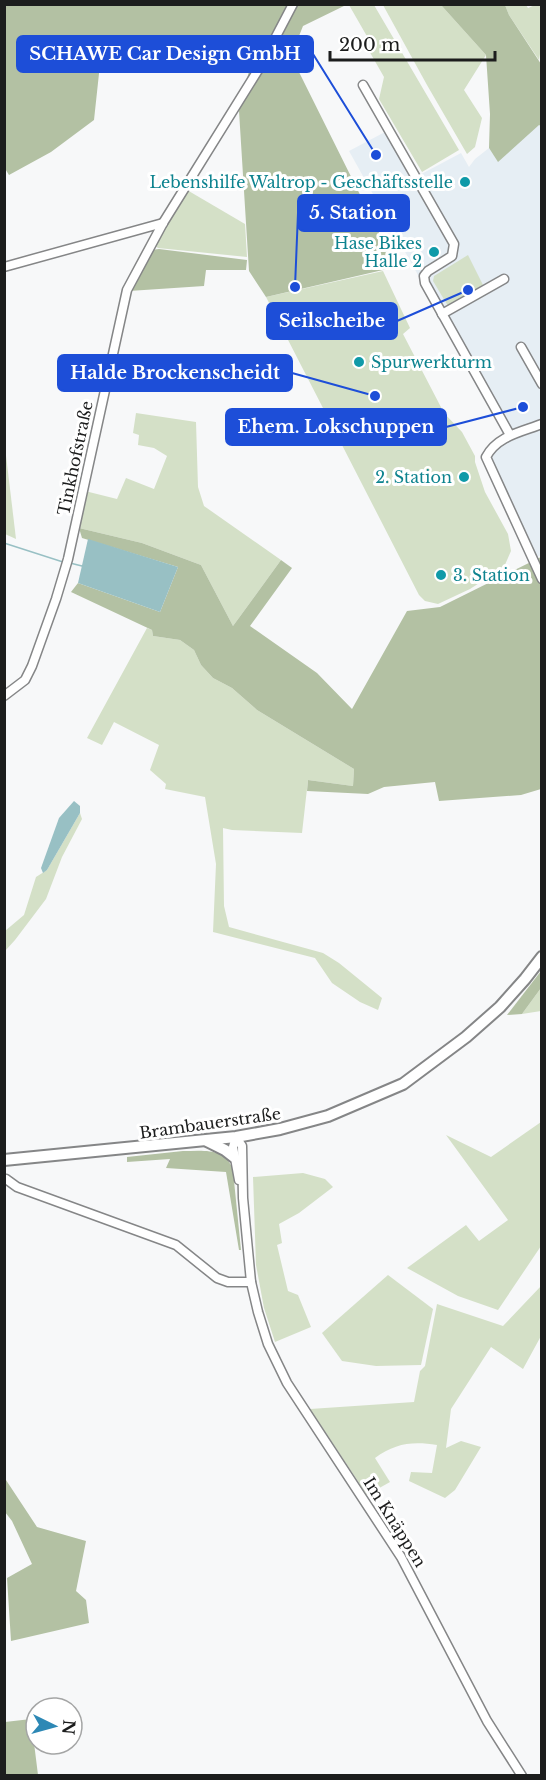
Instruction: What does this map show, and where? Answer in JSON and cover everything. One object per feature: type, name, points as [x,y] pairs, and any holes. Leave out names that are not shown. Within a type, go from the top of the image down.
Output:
[{"type":"main road","name":"Brambauerstraße","points":[[4,1160],[207,1141],[280,1130],[328,1116],[403,1084],[466,1037],[500,1007],[542,957]]},
{"type":"main road","points":[[207,1141],[234,1157]]},
{"type":"street","name":"Tinkhofstraße","points":[[4,696],[25,680],[32,666],[68,560],[127,290],[163,223],[260,67],[293,4]]},
{"type":"street","points":[[363,85],[454,244],[452,256],[428,271],[424,276],[425,283],[510,435]]},
{"type":"street","points":[[4,267],[163,223]]},
{"type":"street","points":[[442,314],[504,279]]},
{"type":"street","points":[[521,347],[542,384]]},
{"type":"street","points":[[542,424],[510,435],[491,447],[486,457],[542,579]]},
{"type":"street","points":[[236,1137],[233,1148],[234,1157],[243,1198]]},
{"type":"street","name":"Im Knäppen","points":[[236,1137],[242,1146],[243,1198],[251,1282],[268,1344],[287,1383],[401,1557],[487,1721],[522,1776]]},
{"type":"street","points":[[6,1179],[17,1187],[176,1245],[217,1278],[235,1283],[251,1282]]},
{"type":"shaded area","points":[[539,124],[541,126],[541,555],[533,559],[484,463],[484,458],[507,435],[349,151],[385,132],[412,179],[461,153],[469,167],[489,148],[498,161]]},
{"type":"green space","points":[[4,5],[346,5],[303,26],[291,56],[396,267],[266,297],[249,271],[239,111],[249,71],[101,55],[94,120],[51,152],[9,175],[4,167]]},
{"type":"green space","points":[[349,5],[374,5],[459,150],[422,172],[379,99],[384,77],[368,49],[372,45]]},
{"type":"green space","points":[[383,5],[441,5],[486,55],[464,90],[482,118],[475,147],[467,154],[427,85]]},
{"type":"green space","points":[[441,5],[505,5],[541,64],[541,126],[539,125],[498,162],[489,148],[490,114],[486,55]]},
{"type":"green space","points":[[505,5],[526,5],[528,8],[541,5],[539,60],[509,15]]},
{"type":"green space","points":[[187,190],[245,224],[247,257],[158,248],[154,245]]},
{"type":"green space","points":[[159,249],[247,260],[246,270],[206,270],[204,286],[129,291],[151,250]]},
{"type":"green space","points":[[468,255],[483,285],[448,306],[433,281],[434,276]]},
{"type":"green space","points":[[383,271],[410,328],[403,334],[444,413],[462,432],[475,456],[485,492],[508,534],[511,551],[504,567],[470,589],[438,604],[425,601],[419,595],[266,297]]},
{"type":"green space","points":[[136,413],[196,422],[198,487],[204,506],[281,560],[233,626],[201,565],[142,543],[79,528],[85,491],[117,499],[126,478],[154,489],[167,456],[154,448],[138,445],[139,435],[133,433]]},
{"type":"green space","points":[[5,447],[16,539],[5,534]]},
{"type":"green space","points":[[79,528],[142,543],[201,565],[233,626],[281,560],[292,568],[250,626],[317,673],[352,709],[407,611],[440,607],[541,557],[541,789],[521,795],[439,801],[435,782],[384,787],[368,794],[307,791],[308,780],[353,786],[354,769],[257,710],[232,688],[213,678],[201,665],[194,650],[180,640],[153,636],[152,630],[71,592],[78,583],[160,612],[178,567],[82,538]]},
{"type":"green space","points":[[147,628],[152,630],[153,636],[180,640],[194,650],[201,665],[213,678],[232,688],[257,710],[354,769],[353,786],[308,780],[302,833],[223,828],[224,906],[229,927],[323,953],[339,963],[382,998],[378,1010],[360,1002],[332,983],[315,958],[213,932],[216,864],[205,797],[165,789],[166,784],[150,770],[159,745],[114,722],[102,745],[87,738]]},
{"type":"green space","points":[[80,813],[82,819],[62,857],[46,899],[5,951],[5,931],[24,915],[36,877],[47,870]]},
{"type":"green space","points":[[541,971],[541,988],[522,1014],[507,1015]]},
{"type":"green space","points":[[541,988],[541,1011],[522,1014]]},
{"type":"green space","points":[[541,1122],[541,1246],[498,1310],[458,1296],[407,1268],[466,1225],[479,1241],[508,1220],[446,1135],[491,1157]]},
{"type":"green space","points":[[183,1151],[213,1152],[220,1154],[230,1163],[233,1171],[241,1250],[239,1250],[226,1172],[166,1168],[170,1159],[127,1162],[127,1157]]},
{"type":"green space","points":[[303,1173],[325,1179],[333,1187],[299,1213],[279,1224],[282,1243],[277,1245],[288,1291],[298,1295],[311,1327],[275,1342],[264,1308],[256,1265],[253,1177]]},
{"type":"green space","points":[[388,1275],[433,1309],[421,1365],[376,1366],[342,1361],[322,1333]]},
{"type":"green space","points":[[541,1286],[541,1336],[523,1369],[491,1347],[451,1409],[446,1448],[461,1441],[481,1447],[455,1490],[445,1498],[409,1481],[411,1472],[432,1473],[437,1445],[412,1443],[397,1446],[375,1458],[390,1482],[367,1495],[310,1409],[414,1402],[420,1371],[425,1366],[437,1304],[503,1326]]},
{"type":"green space","points":[[4,1477],[37,1527],[86,1541],[76,1591],[86,1600],[89,1623],[11,1641],[7,1578],[32,1564],[12,1521],[5,1512]]},
{"type":"green space","points":[[24,1720],[24,1756],[36,1756],[38,1775],[5,1775],[5,1722]]},
{"type":"water","points":[[88,539],[178,567],[160,612],[78,583]]},
{"type":"water","points":[[74,801],[80,806],[80,813],[47,870],[43,873],[41,868],[59,818]]},
{"type":"waterway","points":[[4,543],[63,562]]},
{"type":"waterway","points":[[70,563],[82,566]]},
{"type":"place","name":"SCHAWE Car Design GmbH","points":[[376,155]]},
{"type":"place","name":"Lebenshilfe Waltrop - Geschäftsstelle","points":[[465,182]]},
{"type":"place","name":"Hase Bikes Halle 2","points":[[434,252]]},
{"type":"place","name":"5. Station","points":[[295,287]]},
{"type":"place","name":"Seilscheibe","points":[[468,290]]},
{"type":"place","name":"Spurwerkturm","points":[[359,362]]},
{"type":"place","name":"Halde Brockenscheidt","points":[[375,396]]},
{"type":"place","name":"Ehem. Lokschuppen","points":[[523,407]]},
{"type":"place","name":"2. Station","points":[[464,477]]},
{"type":"place","name":"3. Station","points":[[441,575]]}]
